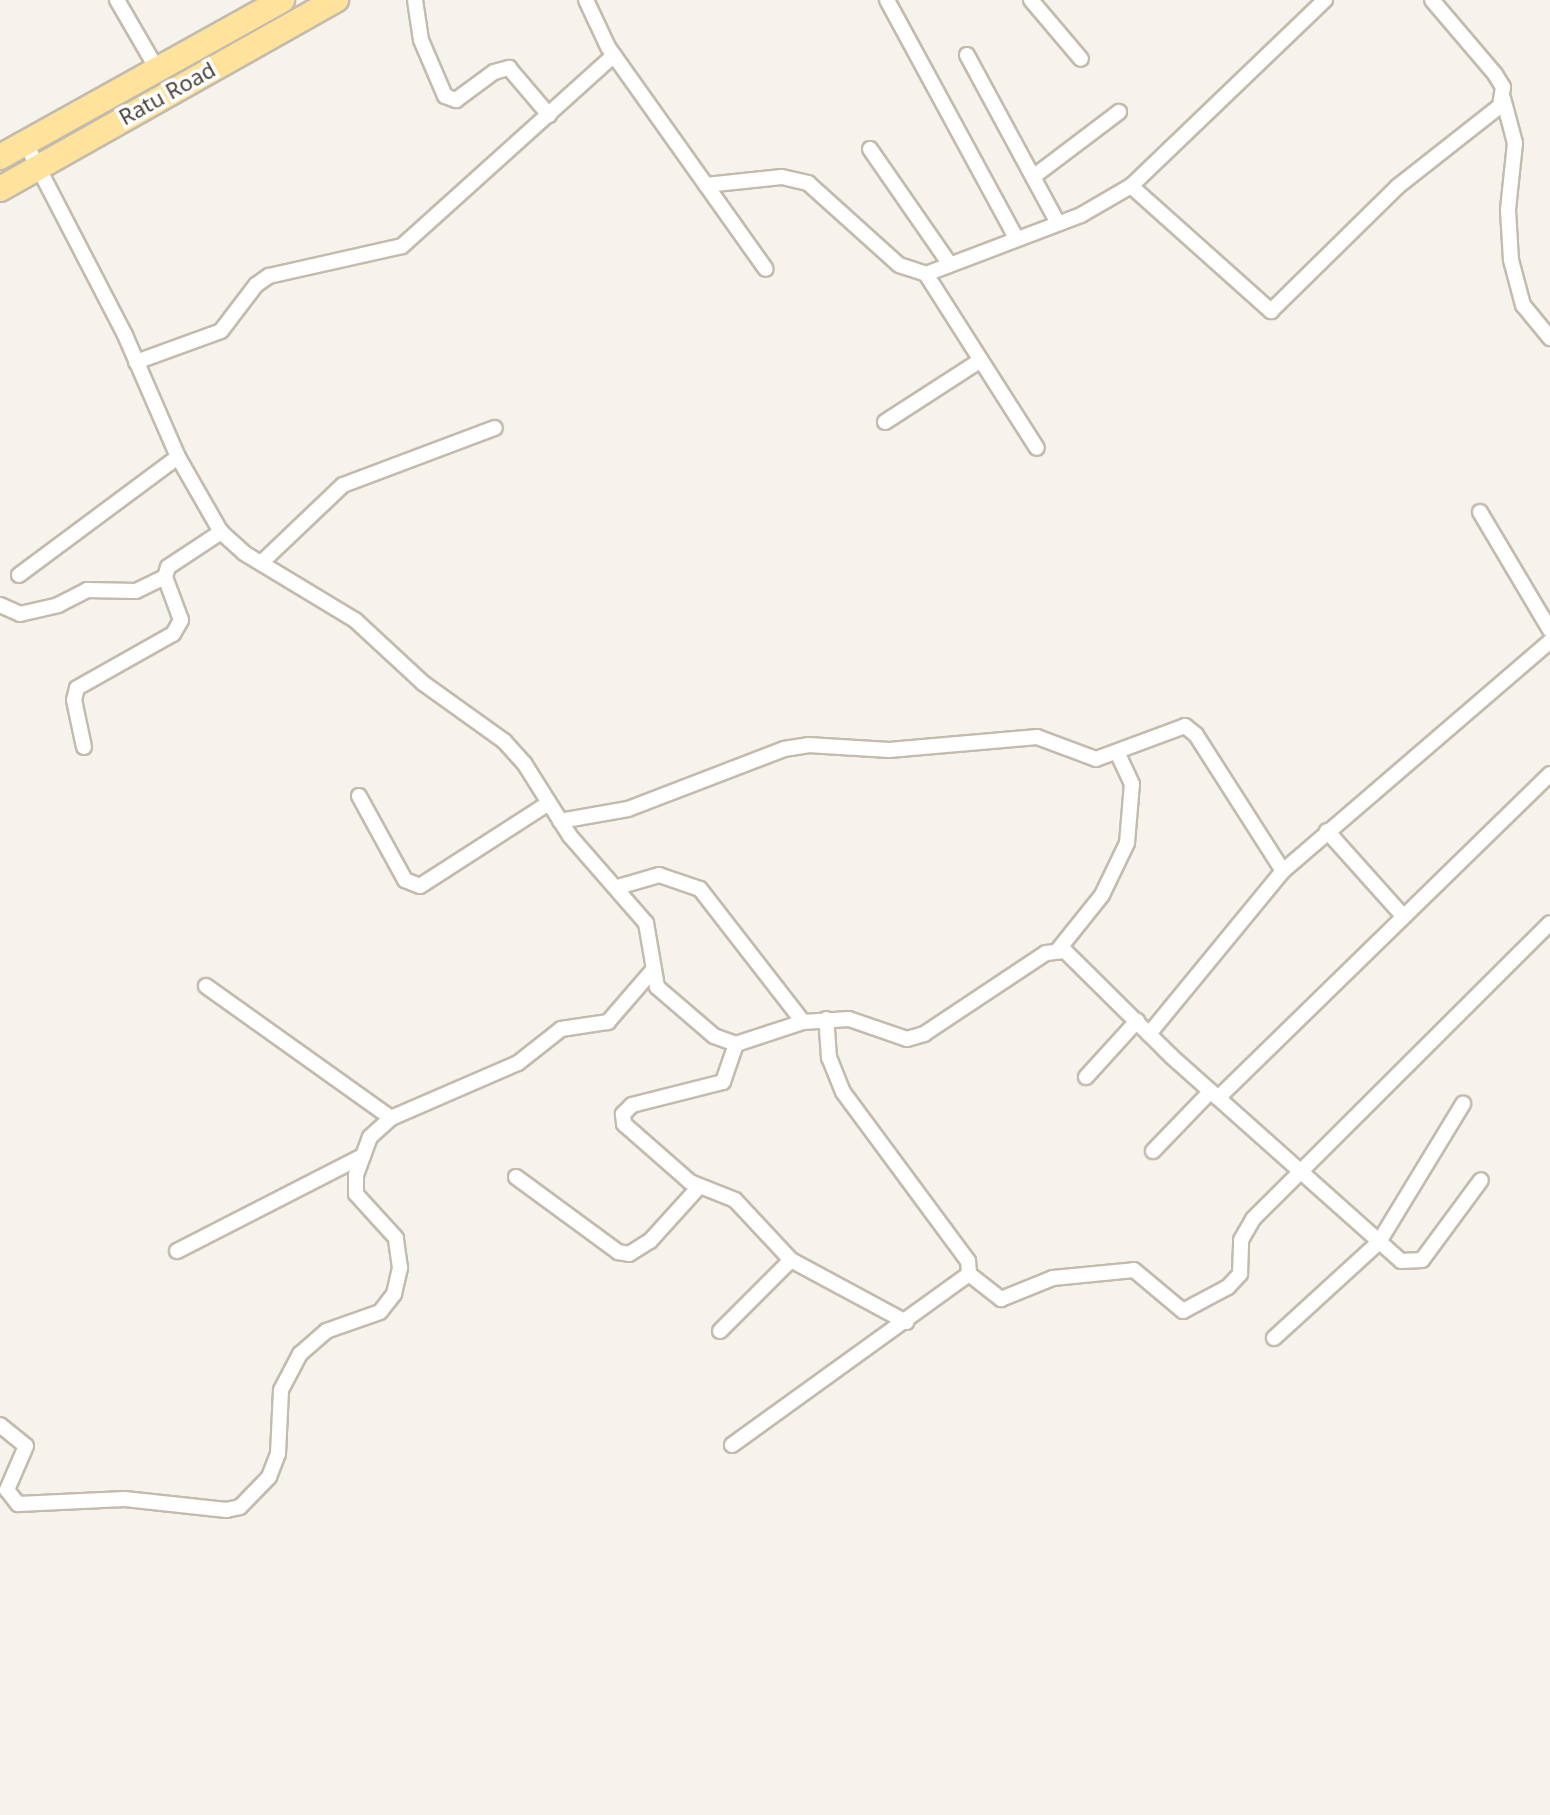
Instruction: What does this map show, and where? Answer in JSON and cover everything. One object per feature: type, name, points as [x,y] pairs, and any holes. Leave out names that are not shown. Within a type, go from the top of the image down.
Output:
[{"type":"main road","name":"Ratu Road","points":[[0,157],[282,0]]},
{"type":"main road","name":"Ratu Road","points":[[0,189],[336,0]]},
{"type":"street","points":[[117,0],[157,69]]},
{"type":"street","points":[[415,0],[421,40],[445,96],[456,100],[494,72],[509,68],[549,115]]},
{"type":"street","points":[[586,0],[614,55],[766,269]]},
{"type":"street","points":[[887,0],[1016,238]]},
{"type":"street","points":[[1031,0],[1081,59]]},
{"type":"street","points":[[926,274],[1058,223],[1131,186],[1325,0]]},
{"type":"street","points":[[1432,0],[1495,74],[1515,143],[1508,210],[1511,260],[1523,305],[1550,338]]},
{"type":"street","points":[[136,362],[221,331],[269,276],[402,246],[614,55]]},
{"type":"street","points":[[967,55],[1058,223]]},
{"type":"street","points":[[1131,186],[1268,312],[1397,187],[1494,113],[1503,98]]},
{"type":"street","points":[[1033,177],[1119,112]]},
{"type":"street","points":[[25,142],[136,362],[178,457],[221,532],[261,563],[355,620],[423,683],[504,741],[560,821],[618,887],[651,934],[652,971],[669,1000],[714,1036],[736,1044],[803,1022],[826,1019],[849,1019],[894,1037],[924,1034],[1058,950],[1102,895],[1127,843],[1132,784],[1117,752]]},
{"type":"street","points":[[870,149],[949,263]]},
{"type":"street","points":[[706,185],[782,177],[808,183],[899,265],[926,274],[1037,448]]},
{"type":"street","points":[[885,422],[981,360]]},
{"type":"street","points":[[261,563],[343,485],[495,428]]},
{"type":"street","points":[[19,575],[178,457]]},
{"type":"street","points":[[1480,512],[1550,630]]},
{"type":"street","points":[[0,605],[20,614],[58,605],[87,590],[136,591],[165,577],[176,559],[221,532]]},
{"type":"street","points":[[84,747],[74,700],[77,688],[178,629],[179,609],[165,577]]},
{"type":"street","points":[[1149,1034],[1283,871],[1550,641]]},
{"type":"street","points":[[560,821],[628,809],[808,745],[889,750],[1037,737],[1085,758],[1117,752],[1168,728],[1191,729],[1283,871]]},
{"type":"street","points":[[1153,1151],[1550,774]]},
{"type":"street","points":[[359,796],[405,880],[420,886],[549,803]]},
{"type":"street","points":[[1327,831],[1403,916]]},
{"type":"street","points":[[618,887],[659,875],[700,889],[803,1022]]},
{"type":"street","points":[[826,1019],[829,1058],[843,1092],[968,1261],[969,1274],[1001,1299],[1053,1278],[1134,1270],[1183,1311],[1237,1280],[1245,1230],[1299,1168],[1550,923]]},
{"type":"street","points":[[1058,950],[1071,953],[1149,1034],[1407,1264],[1422,1260],[1481,1180]]},
{"type":"street","points":[[0,1425],[26,1446],[7,1490],[18,1504],[125,1499],[226,1510],[240,1507],[269,1477],[278,1454],[281,1390],[300,1354],[326,1331],[380,1312],[394,1294],[399,1253],[387,1227],[360,1204],[356,1175],[370,1137],[391,1118],[518,1063],[561,1029],[608,1022],[652,971]]},
{"type":"street","points":[[206,986],[391,1118]]},
{"type":"street","points":[[1086,1077],[1137,1021]]},
{"type":"street","points":[[736,1044],[723,1082],[640,1102],[623,1114],[624,1124],[699,1187],[735,1200],[791,1260],[906,1322]]},
{"type":"street","points":[[1274,1338],[1379,1242],[1463,1104]]},
{"type":"street","points":[[177,1251],[361,1157]]},
{"type":"street","points":[[516,1177],[618,1252],[629,1254],[650,1241],[699,1187]]},
{"type":"street","points":[[720,1331],[791,1260]]},
{"type":"street","points":[[732,1445],[969,1274]]}]
